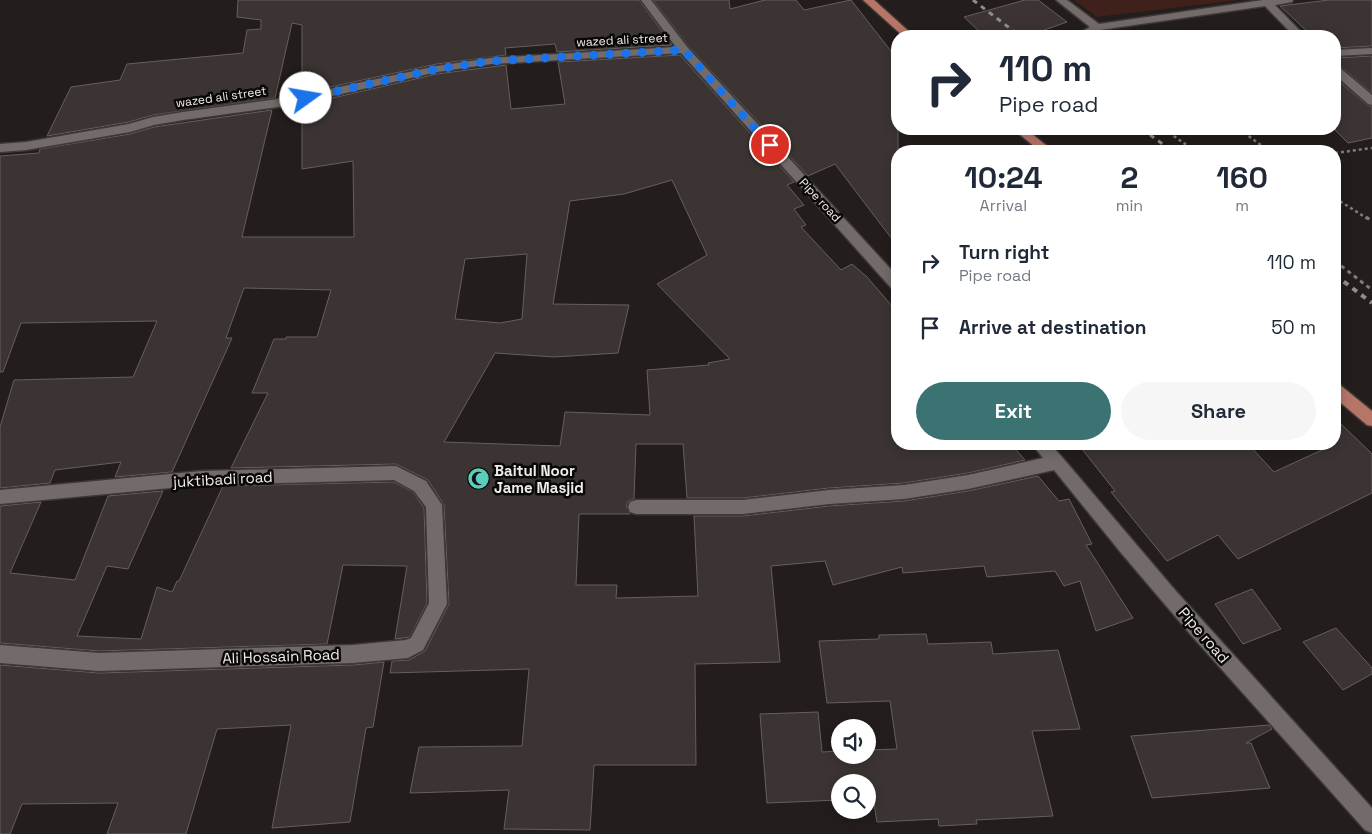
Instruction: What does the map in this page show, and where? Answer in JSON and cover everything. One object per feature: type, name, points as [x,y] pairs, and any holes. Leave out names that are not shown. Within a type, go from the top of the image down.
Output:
[{"type":"main road","points":[[868,0],[902,30]]},
{"type":"main road","points":[[1027,135],[1039,145]]},
{"type":"main road","points":[[1341,394],[1372,420]]},
{"type":"street","name":"Pipe road","points":[[646,0],[684,50],[891,278]]},
{"type":"street","points":[[1061,0],[1097,27]]},
{"type":"street","points":[[1091,30],[1097,27],[1288,0]]},
{"type":"street","points":[[1267,2],[1294,30]]},
{"type":"street","name":"wazed ali street","points":[[0,148],[26,146],[130,128],[183,116],[293,101],[437,69],[491,61],[684,50]]},
{"type":"street","points":[[1341,52],[1372,51]]},
{"type":"street","points":[[1341,74],[1372,101]]},
{"type":"street","name":"Pipe road","points":[[1046,450],[1138,561],[1372,823]]},
{"type":"street","points":[[636,507],[743,507],[828,497],[904,492],[968,482],[1057,462]]},
{"type":"street","name":"juktibadi road","points":[[0,496],[202,478],[396,474],[420,486],[434,505]]},
{"type":"street","name":"Ali Hossain Road","points":[[0,654],[99,662],[353,654],[408,649],[417,644],[438,604],[434,505]]},
{"type":"path","points":[[1172,135],[1187,145]]},
{"type":"path","points":[[1247,135],[1261,145]]},
{"type":"path","points":[[1341,152],[1372,148]]},
{"type":"path","points":[[1341,202],[1372,221]]},
{"type":"path","points":[[1341,266],[1372,290]]},
{"type":"shaded area","points":[[1074,0],[1239,0],[1097,17]]},
{"type":"building","points":[[238,0],[639,0],[672,45],[557,52],[555,44],[505,48],[506,55],[437,64],[302,93],[302,25],[292,23],[275,98],[153,115],[129,122],[47,136],[71,87],[120,80],[127,64],[243,53],[247,30],[261,29],[261,20],[237,17]]},
{"type":"building","points":[[653,0],[729,0],[730,9],[765,0],[796,0],[804,10],[851,0],[891,51],[891,135],[898,135],[898,145],[891,145],[891,238],[835,164],[808,176],[689,47]]},
{"type":"building","points":[[1025,0],[1038,0],[1067,22],[1044,30],[978,30],[964,17]]},
{"type":"building","points":[[1329,0],[1372,0],[1372,46],[1341,48],[1341,30],[1306,30],[1280,6]]},
{"type":"building","points":[[680,55],[794,182],[787,185],[804,205],[794,209],[806,225],[801,227],[841,270],[852,264],[867,277],[891,305],[891,450],[1016,450],[1025,460],[968,473],[904,483],[829,488],[743,498],[687,498],[683,444],[636,444],[634,499],[628,501],[626,506],[630,514],[579,514],[576,585],[617,585],[616,598],[698,596],[694,516],[743,516],[829,506],[904,501],[968,491],[1038,476],[1059,501],[1069,499],[1092,544],[1086,545],[1133,618],[1096,631],[1080,581],[1064,586],[1055,571],[987,577],[984,566],[903,573],[902,567],[833,585],[825,561],[771,566],[780,662],[695,664],[696,765],[594,765],[590,830],[504,829],[509,790],[410,793],[419,747],[522,746],[529,669],[390,673],[392,661],[409,660],[425,651],[449,604],[444,505],[428,480],[396,464],[231,468],[268,393],[252,393],[274,339],[317,337],[331,290],[244,288],[226,338],[232,338],[172,472],[115,477],[121,462],[55,470],[50,483],[0,488],[0,427],[14,380],[133,377],[157,321],[21,323],[3,372],[0,372],[0,156],[39,153],[40,149],[130,134],[154,127],[272,110],[242,237],[354,237],[353,161],[302,169],[302,105],[437,74],[506,65],[511,109],[565,104],[558,62]],"holes":[[[672,180],[707,255],[657,284],[730,359],[708,363],[709,365],[647,370],[650,415],[565,412],[560,446],[444,442],[495,353],[554,357],[618,353],[629,305],[553,304],[570,201],[624,194]],[[527,254],[522,319],[500,323],[455,319],[465,259]]]},
{"type":"building","points":[[1372,56],[1372,93],[1341,67],[1341,58]]},
{"type":"building","points":[[1341,83],[1372,107],[1372,138],[1348,143],[1340,135]]},
{"type":"building","points":[[1341,424],[1372,454],[1372,493],[1238,559],[1218,535],[1167,561],[1111,492],[1115,491],[1083,450],[1254,450],[1274,472],[1322,450],[1341,450]]},
{"type":"building","points":[[394,482],[413,492],[424,508],[427,603],[410,637],[395,639],[407,566],[343,565],[327,644],[99,651],[0,643],[0,506],[41,502],[10,573],[75,580],[108,496],[163,491],[128,569],[107,566],[77,636],[141,639],[157,587],[172,592],[177,581],[179,581],[223,486]]},
{"type":"building","points":[[1252,589],[1281,629],[1243,644],[1215,604]]},
{"type":"building","points":[[1336,628],[1372,668],[1372,674],[1343,690],[1303,642]]},
{"type":"building","points":[[926,634],[928,644],[991,642],[993,654],[1058,650],[1080,729],[1032,731],[1053,816],[976,820],[977,824],[939,826],[938,819],[877,822],[876,774],[831,774],[831,800],[767,803],[760,714],[818,712],[822,752],[831,752],[831,764],[876,764],[876,750],[897,749],[890,701],[827,703],[819,641],[879,639],[879,635]]},
{"type":"building","points":[[384,662],[373,727],[366,728],[350,822],[272,828],[291,725],[217,729],[186,834],[107,834],[118,803],[22,804],[10,834],[0,834],[0,665],[99,673],[353,665]]},
{"type":"building","points":[[1269,725],[1272,729],[1246,743],[1251,743],[1270,788],[1152,798],[1131,736]]},
{"type":"railway","points":[[973,0],[1012,30]]},
{"type":"railway","points":[[1150,135],[1164,145]]},
{"type":"railway","points":[[1341,280],[1372,303]]},
{"type":"place","name":"Baitul Noor Jame Masjid","points":[[478,479]]},
{"type":"route","points":[[306,98],[437,69],[491,61],[684,50],[770,145]]}]
